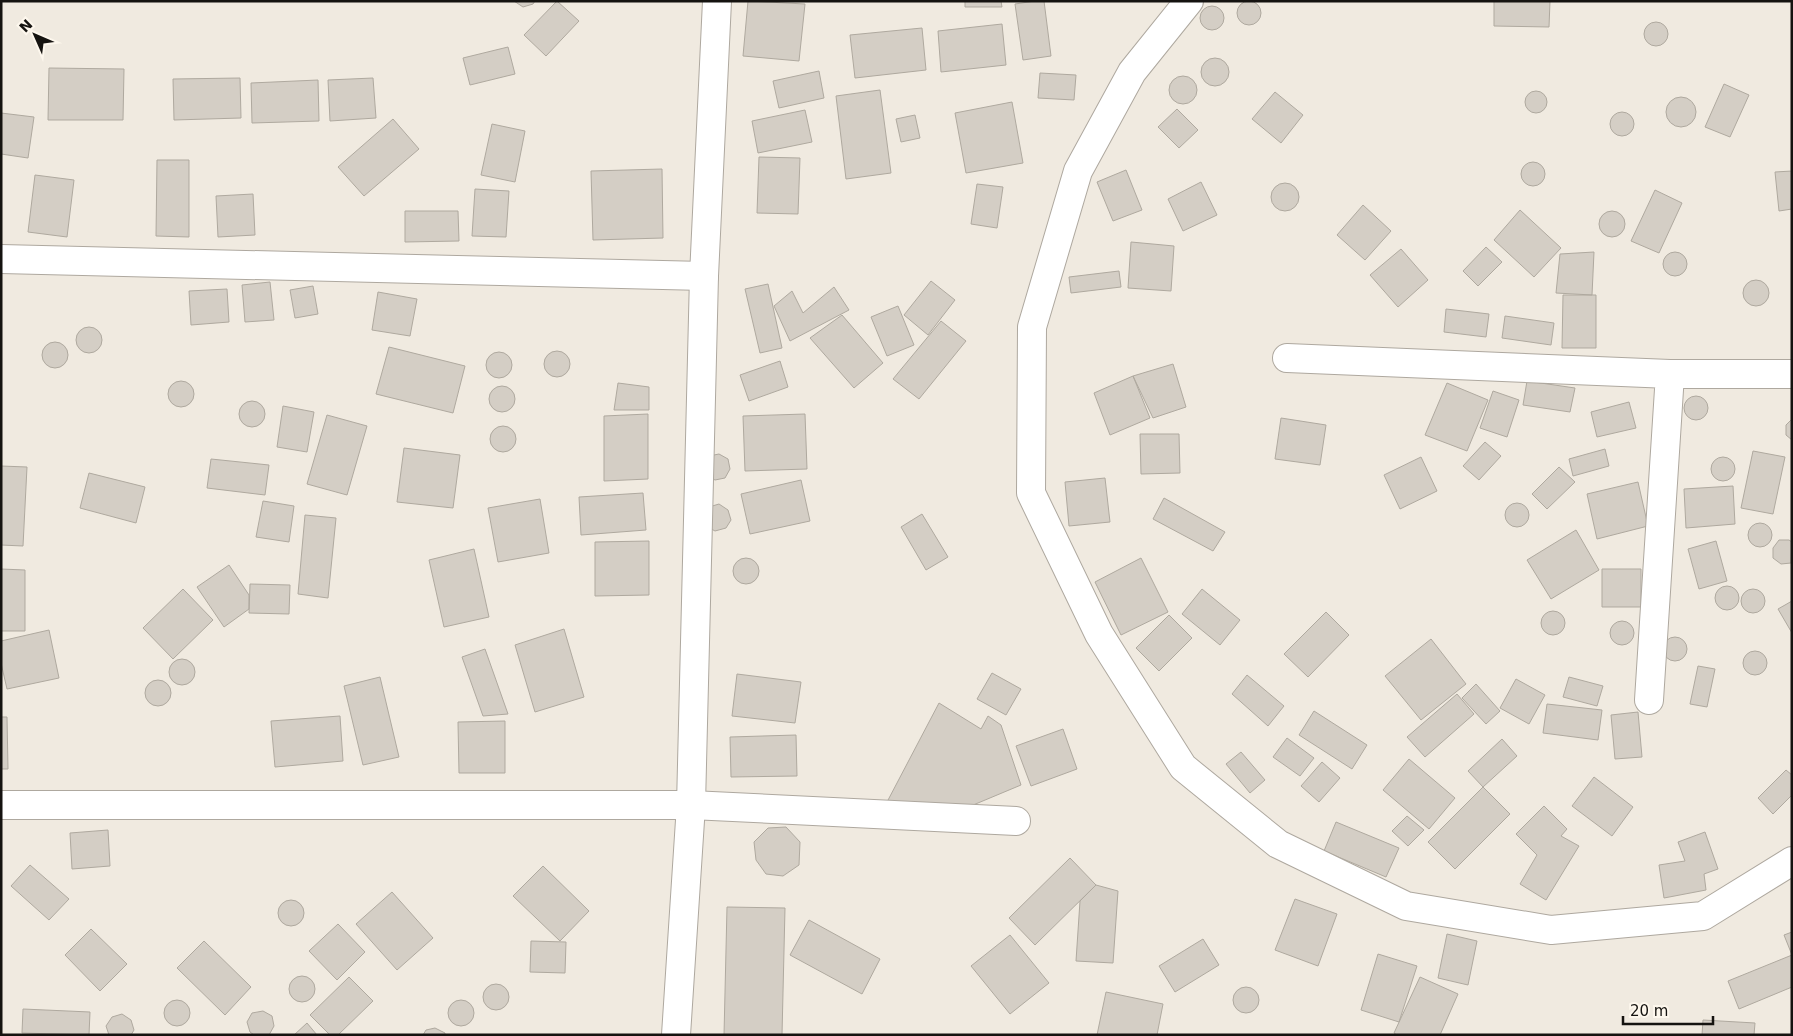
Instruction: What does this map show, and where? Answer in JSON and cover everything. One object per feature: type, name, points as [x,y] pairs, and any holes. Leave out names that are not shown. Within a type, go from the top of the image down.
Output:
[{"type":"street","points":[[676,1035],[691,805],[704,276],[716,1]]},
{"type":"street","points":[[1188,1],[1132,72],[1078,171],[1032,327],[1031,493],[1099,634],[1183,767],[1278,844],[1406,906],[1551,930],[1703,916],[1792,861]]},
{"type":"street","points":[[1,260],[704,276]]},
{"type":"street","points":[[1288,358],[1670,374],[1792,374]]},
{"type":"street","points":[[1649,700],[1670,374]]},
{"type":"street","points":[[1,805],[691,805],[1016,821]]},
{"type":"building","points":[[514,1],[535,1],[533,4],[523,7]]},
{"type":"building","points":[[557,1],[579,21],[546,56],[524,35]]},
{"type":"building","points":[[748,1],[805,4],[799,61],[743,56]]},
{"type":"building","points":[[965,1],[1001,1],[1002,7],[965,7]]},
{"type":"building","points":[[1044,1],[1051,56],[1023,60],[1015,4]]},
{"type":"building","points":[[1249,1],[1258,4],[1261,13],[1258,22],[1249,25],[1240,22],[1237,13],[1240,4]]},
{"type":"building","points":[[1494,1],[1550,1],[1549,27],[1494,26]]},
{"type":"building","points":[[1212,6],[1221,9],[1224,18],[1221,27],[1212,30],[1203,27],[1200,18],[1203,9]]},
{"type":"building","points":[[1656,22],[1665,25],[1668,34],[1665,43],[1656,46],[1647,43],[1644,34],[1647,25]]},
{"type":"building","points":[[1002,24],[1006,65],[941,72],[938,31]]},
{"type":"building","points":[[922,28],[926,70],[855,78],[850,35]]},
{"type":"building","points":[[508,47],[515,74],[470,85],[463,58]]},
{"type":"building","points":[[1215,58],[1225,62],[1229,72],[1225,82],[1215,86],[1205,82],[1201,72],[1205,62]]},
{"type":"building","points":[[49,68],[124,69],[123,120],[48,120]]},
{"type":"building","points":[[819,71],[824,98],[779,108],[773,81]]},
{"type":"building","points":[[1040,73],[1076,75],[1074,100],[1038,98]]},
{"type":"building","points":[[1183,76],[1193,80],[1197,90],[1193,100],[1183,104],[1173,100],[1169,90],[1173,80]]},
{"type":"building","points":[[240,78],[241,118],[174,120],[173,79]]},
{"type":"building","points":[[373,78],[376,118],[330,121],[328,80]]},
{"type":"building","points":[[318,80],[319,121],[252,123],[251,83]]},
{"type":"building","points":[[1724,84],[1749,95],[1730,137],[1705,127]]},
{"type":"building","points":[[880,90],[891,173],[846,179],[836,96]]},
{"type":"building","points":[[1536,91],[1544,94],[1547,102],[1544,110],[1536,113],[1528,110],[1525,102],[1528,94]]},
{"type":"building","points":[[1275,92],[1303,115],[1281,143],[1252,119]]},
{"type":"building","points":[[1681,97],[1692,101],[1696,112],[1692,123],[1681,127],[1670,123],[1666,112],[1670,101]]},
{"type":"building","points":[[1012,102],[1023,163],[966,173],[955,113]]},
{"type":"building","points":[[1177,109],[1198,130],[1179,148],[1158,127]]},
{"type":"building","points":[[805,110],[812,142],[758,153],[752,121]]},
{"type":"building","points":[[1622,112],[1627,113],[1633,119],[1633,129],[1627,135],[1622,136],[1617,135],[1611,129],[1610,124],[1611,119],[1617,113]]},
{"type":"building","points":[[1,113],[34,117],[28,158],[1,154]]},
{"type":"building","points":[[915,115],[920,138],[901,142],[896,119]]},
{"type":"building","points":[[393,119],[419,149],[364,196],[338,167]]},
{"type":"building","points":[[492,124],[525,131],[515,182],[481,175]]},
{"type":"building","points":[[759,157],[800,158],[798,214],[757,213]]},
{"type":"building","points":[[157,160],[189,160],[189,237],[156,236]]},
{"type":"building","points":[[1533,162],[1538,163],[1544,169],[1544,179],[1538,185],[1533,186],[1528,185],[1522,179],[1521,174],[1522,169],[1528,163]]},
{"type":"building","points":[[662,169],[663,238],[593,240],[591,171]]},
{"type":"building","points":[[1126,170],[1142,210],[1113,221],[1097,182]]},
{"type":"building","points":[[1792,171],[1792,209],[1779,211],[1775,172]]},
{"type":"building","points":[[35,175],[74,180],[67,237],[28,232]]},
{"type":"building","points":[[1201,182],[1217,215],[1183,231],[1168,199]]},
{"type":"building","points":[[1285,183],[1295,187],[1299,197],[1295,207],[1285,211],[1275,207],[1271,197],[1275,187]]},
{"type":"building","points":[[977,184],[1003,187],[997,228],[971,224]]},
{"type":"building","points":[[475,189],[509,191],[506,237],[472,236]]},
{"type":"building","points":[[1655,190],[1682,203],[1659,253],[1631,241]]},
{"type":"building","points":[[253,194],[255,235],[218,237],[216,196]]},
{"type":"building","points":[[1363,205],[1391,231],[1365,260],[1337,235]]},
{"type":"building","points":[[1520,210],[1561,248],[1534,277],[1494,240]]},
{"type":"building","points":[[405,211],[458,211],[459,241],[405,242]]},
{"type":"building","points":[[1612,211],[1621,215],[1625,224],[1621,233],[1612,237],[1603,233],[1599,224],[1603,215]]},
{"type":"building","points":[[1131,242],[1174,246],[1171,291],[1128,288]]},
{"type":"building","points":[[1486,247],[1502,262],[1478,286],[1463,271]]},
{"type":"building","points":[[1401,249],[1428,280],[1398,307],[1370,275]]},
{"type":"building","points":[[1594,252],[1592,295],[1556,293],[1560,254]]},
{"type":"building","points":[[1675,252],[1683,256],[1687,264],[1683,272],[1675,276],[1667,272],[1663,264],[1667,256]]},
{"type":"building","points":[[1119,271],[1121,287],[1071,293],[1069,277]]},
{"type":"building","points":[[1756,280],[1766,283],[1769,293],[1766,303],[1756,306],[1746,303],[1743,293],[1746,283]]},
{"type":"building","points":[[931,281],[955,300],[928,335],[904,315]]},
{"type":"building","points":[[270,282],[274,320],[245,322],[242,285]]},
{"type":"building","points":[[768,284],[782,348],[760,353],[745,289]]},
{"type":"building","points":[[313,286],[318,314],[295,318],[290,290]]},
{"type":"building","points":[[834,287],[849,310],[790,341],[774,306],[792,291],[803,313]]},
{"type":"building","points":[[227,289],[229,322],[191,325],[189,291]]},
{"type":"building","points":[[378,292],[417,299],[410,336],[372,330]]},
{"type":"building","points":[[1563,295],[1596,295],[1596,348],[1562,348]]},
{"type":"building","points":[[898,306],[914,345],[887,356],[871,317]]},
{"type":"building","points":[[1446,309],[1489,314],[1486,337],[1444,332]]},
{"type":"building","points":[[842,315],[883,363],[854,388],[810,338]]},
{"type":"building","points":[[1505,316],[1554,323],[1551,345],[1502,338]]},
{"type":"building","points":[[941,321],[966,341],[919,399],[893,379]]},
{"type":"building","points":[[89,327],[98,331],[102,340],[98,349],[89,353],[80,349],[76,340],[80,331]]},
{"type":"building","points":[[55,342],[64,346],[68,355],[64,364],[55,368],[46,364],[42,355],[46,346]]},
{"type":"building","points":[[389,347],[465,366],[453,413],[376,394]]},
{"type":"building","points":[[557,351],[566,355],[570,364],[566,373],[557,377],[548,373],[544,364],[548,355]]},
{"type":"building","points":[[499,352],[508,356],[512,365],[508,374],[499,378],[490,374],[486,365],[490,356]]},
{"type":"building","points":[[780,361],[788,387],[749,401],[740,375]]},
{"type":"building","points":[[1173,364],[1186,407],[1153,418],[1133,376]]},
{"type":"building","points":[[1133,376],[1150,418],[1110,435],[1094,393]]},
{"type":"building","points":[[181,381],[190,385],[194,394],[190,403],[181,407],[172,403],[168,394],[172,385]]},
{"type":"building","points":[[1527,381],[1575,388],[1570,412],[1523,405]]},
{"type":"building","points":[[618,383],[649,387],[649,410],[614,410]]},
{"type":"building","points":[[1447,383],[1488,400],[1467,451],[1425,435]]},
{"type":"building","points":[[502,386],[511,390],[515,399],[511,408],[502,412],[493,408],[489,399],[493,390]]},
{"type":"building","points":[[1493,391],[1519,400],[1507,437],[1480,428]]},
{"type":"building","points":[[1696,396],[1705,399],[1708,408],[1705,417],[1696,420],[1687,417],[1684,408],[1687,399]]},
{"type":"building","points":[[252,401],[261,405],[265,414],[261,423],[252,427],[243,423],[239,414],[243,405]]},
{"type":"building","points":[[1629,402],[1636,428],[1597,437],[1591,412]]},
{"type":"building","points":[[283,406],[314,412],[307,452],[277,447]]},
{"type":"building","points":[[648,414],[648,479],[604,481],[604,416]]},
{"type":"building","points":[[805,414],[807,469],[745,471],[743,416]]},
{"type":"building","points":[[327,415],[367,426],[347,495],[307,484]]},
{"type":"building","points":[[1281,418],[1326,425],[1320,465],[1275,459]]},
{"type":"building","points":[[1792,419],[1792,440],[1786,435],[1786,425]]},
{"type":"building","points":[[503,426],[512,430],[516,439],[512,448],[503,452],[494,448],[490,439],[494,430]]},
{"type":"building","points":[[1140,434],[1179,434],[1180,473],[1141,474]]},
{"type":"building","points":[[1485,442],[1501,456],[1479,480],[1463,466]]},
{"type":"building","points":[[404,448],[460,455],[453,508],[397,502]]},
{"type":"building","points":[[1605,449],[1609,466],[1573,476],[1569,459]]},
{"type":"building","points":[[1753,451],[1785,457],[1773,514],[1741,508]]},
{"type":"building","points":[[719,454],[728,459],[730,469],[725,478],[715,480],[706,475],[709,456]]},
{"type":"building","points":[[1421,457],[1437,491],[1400,509],[1384,475]]},
{"type":"building","points":[[1723,457],[1732,460],[1735,469],[1732,478],[1723,481],[1714,478],[1711,469],[1714,460]]},
{"type":"building","points":[[211,459],[269,465],[265,495],[207,488]]},
{"type":"building","points":[[1,466],[27,467],[23,546],[1,545]]},
{"type":"building","points":[[1559,467],[1575,482],[1547,509],[1532,494]]},
{"type":"building","points":[[89,473],[145,487],[136,523],[80,508]]},
{"type":"building","points":[[1105,478],[1110,522],[1069,526],[1065,482]]},
{"type":"building","points":[[801,480],[810,521],[750,534],[741,494]]},
{"type":"building","points":[[1638,482],[1648,526],[1597,539],[1587,494]]},
{"type":"building","points":[[1733,486],[1735,524],[1686,528],[1684,489]]},
{"type":"building","points":[[643,493],[646,530],[581,535],[579,497]]},
{"type":"building","points":[[1164,498],[1225,532],[1213,551],[1153,519]]},
{"type":"building","points":[[540,499],[549,553],[498,562],[488,508]]},
{"type":"building","points":[[263,501],[294,506],[289,542],[256,537]]},
{"type":"building","points":[[1517,503],[1526,506],[1529,515],[1526,524],[1517,527],[1508,524],[1505,515],[1508,506]]},
{"type":"building","points":[[719,504],[728,510],[731,520],[726,528],[715,531],[706,526],[709,507]]},
{"type":"building","points":[[922,514],[948,557],[926,570],[901,527]]},
{"type":"building","points":[[305,515],[336,518],[328,598],[298,594]]},
{"type":"building","points":[[1760,523],[1769,526],[1772,535],[1769,544],[1760,547],[1751,544],[1748,535],[1751,526]]},
{"type":"building","points":[[1576,530],[1599,570],[1551,599],[1527,560]]},
{"type":"building","points":[[1779,540],[1789,540],[1792,542],[1791,563],[1781,564],[1773,558],[1773,548]]},
{"type":"building","points":[[649,541],[649,595],[595,596],[595,542]]},
{"type":"building","points":[[1716,541],[1727,581],[1699,589],[1688,549]]},
{"type":"building","points":[[474,549],[489,617],[444,627],[429,560]]},
{"type":"building","points":[[746,558],[755,562],[759,571],[755,580],[746,584],[737,580],[733,571],[737,562]]},
{"type":"building","points":[[1141,558],[1168,612],[1121,635],[1095,582]]},
{"type":"building","points":[[229,565],[249,595],[249,609],[224,627],[197,587]]},
{"type":"building","points":[[1,569],[25,570],[25,631],[1,631]]},
{"type":"building","points":[[1602,569],[1641,569],[1641,607],[1602,607]]},
{"type":"building","points":[[250,584],[290,585],[289,614],[249,613]]},
{"type":"building","points":[[1727,586],[1736,589],[1739,598],[1736,607],[1727,610],[1718,607],[1715,598],[1718,589]]},
{"type":"building","points":[[183,589],[213,620],[173,659],[143,628]]},
{"type":"building","points":[[1202,589],[1240,620],[1220,645],[1182,614]]},
{"type":"building","points":[[1753,589],[1762,592],[1765,601],[1762,610],[1753,613],[1744,610],[1741,601],[1744,592]]},
{"type":"building","points":[[1792,601],[1792,633],[1778,609]]},
{"type":"building","points":[[1553,611],[1562,614],[1565,623],[1562,632],[1553,635],[1544,632],[1541,623],[1544,614]]},
{"type":"building","points":[[1326,612],[1349,635],[1308,677],[1284,654]]},
{"type":"building","points":[[1169,615],[1192,638],[1159,671],[1136,648]]},
{"type":"building","points":[[1622,621],[1631,624],[1634,633],[1631,642],[1622,645],[1613,642],[1610,633],[1613,624]]},
{"type":"building","points":[[564,629],[584,697],[535,712],[515,645]]},
{"type":"building","points":[[49,630],[59,678],[7,689],[1,663],[1,641]]},
{"type":"building","points":[[1675,637],[1684,640],[1687,649],[1684,658],[1675,661],[1666,658],[1663,649],[1666,640]]},
{"type":"building","points":[[1431,639],[1466,684],[1421,720],[1385,676]]},
{"type":"building","points":[[485,649],[508,714],[483,716],[462,657]]},
{"type":"building","points":[[1755,651],[1764,654],[1767,663],[1764,672],[1755,675],[1746,672],[1743,663],[1746,654]]},
{"type":"building","points":[[182,659],[191,663],[195,672],[191,681],[182,685],[173,681],[169,672],[173,663]]},
{"type":"building","points":[[1698,666],[1715,669],[1707,707],[1690,704]]},
{"type":"building","points":[[992,673],[1021,689],[1006,715],[977,699]]},
{"type":"building","points":[[737,674],[801,682],[795,723],[732,716]]},
{"type":"building","points":[[1247,675],[1284,706],[1268,726],[1232,694]]},
{"type":"building","points":[[380,677],[399,757],[363,765],[344,686]]},
{"type":"building","points":[[1569,677],[1603,686],[1597,706],[1563,697]]},
{"type":"building","points":[[1516,679],[1545,695],[1529,724],[1500,708]]},
{"type":"building","points":[[158,680],[167,684],[171,693],[167,702],[158,706],[149,702],[145,693],[149,684]]},
{"type":"building","points":[[1476,684],[1500,711],[1486,724],[1462,698]]},
{"type":"building","points":[[1457,694],[1474,714],[1425,757],[1407,737]]},
{"type":"building","points":[[939,703],[981,729],[988,716],[1001,725],[1021,785],[966,808],[887,802]]},
{"type":"building","points":[[1547,704],[1602,710],[1598,740],[1543,733]]},
{"type":"building","points":[[1314,711],[1367,745],[1352,769],[1299,735]]},
{"type":"building","points":[[1638,712],[1642,757],[1615,759],[1611,715]]},
{"type":"building","points":[[340,716],[343,761],[275,767],[271,721]]},
{"type":"building","points":[[1,717],[7,717],[8,769],[1,769]]},
{"type":"building","points":[[505,721],[505,773],[459,773],[458,722]]},
{"type":"building","points":[[1063,729],[1077,769],[1031,786],[1016,746]]},
{"type":"building","points":[[796,735],[797,776],[731,777],[730,737]]},
{"type":"building","points":[[1287,738],[1314,758],[1300,776],[1273,757]]},
{"type":"building","points":[[1502,739],[1517,756],[1483,787],[1468,771]]},
{"type":"building","points":[[1241,752],[1265,780],[1250,793],[1226,764]]},
{"type":"building","points":[[1409,759],[1455,798],[1429,829],[1383,790]]},
{"type":"building","points":[[1322,762],[1340,778],[1319,802],[1301,786]]},
{"type":"building","points":[[1786,770],[1792,775],[1792,795],[1773,814],[1758,798]]},
{"type":"building","points":[[1594,777],[1633,807],[1612,836],[1572,806]]},
{"type":"building","points":[[1483,787],[1510,814],[1455,869],[1428,842]]},
{"type":"building","points":[[1544,806],[1567,829],[1561,836],[1579,846],[1546,900],[1520,884],[1537,855],[1516,834]]},
{"type":"building","points":[[1407,816],[1424,830],[1408,846],[1392,831]]},
{"type":"building","points":[[1336,822],[1399,848],[1386,877],[1324,851]]},
{"type":"building","points":[[786,827],[800,842],[799,865],[783,876],[766,874],[756,860],[754,842],[768,828]]},
{"type":"building","points":[[108,830],[110,866],[72,869],[70,833]]},
{"type":"building","points":[[1705,832],[1718,869],[1704,874],[1706,890],[1664,898],[1659,865],[1685,861],[1678,842]]},
{"type":"building","points":[[1070,858],[1096,885],[1035,945],[1009,918]]},
{"type":"building","points":[[30,865],[69,899],[49,920],[11,886]]},
{"type":"building","points":[[543,866],[589,911],[560,941],[513,896]]},
{"type":"building","points":[[1096,885],[1118,891],[1113,963],[1076,961],[1080,901]]},
{"type":"building","points":[[392,892],[433,938],[397,970],[356,924]]},
{"type":"building","points":[[1295,899],[1337,914],[1318,966],[1275,950]]},
{"type":"building","points":[[291,900],[300,904],[304,913],[300,922],[291,926],[282,922],[278,913],[282,904]]},
{"type":"building","points":[[727,907],[785,908],[782,1035],[724,1035]]},
{"type":"building","points":[[809,920],[880,959],[862,994],[790,955]]},
{"type":"building","points":[[338,924],[365,952],[337,980],[309,951]]},
{"type":"building","points":[[91,929],[127,964],[100,991],[65,955]]},
{"type":"building","points":[[1792,932],[1792,955],[1784,935]]},
{"type":"building","points":[[1447,934],[1477,941],[1468,985],[1438,978]]},
{"type":"building","points":[[1010,935],[1049,983],[1010,1014],[971,966]]},
{"type":"building","points":[[1203,939],[1219,965],[1175,992],[1159,966]]},
{"type":"building","points":[[204,941],[251,987],[225,1015],[177,968]]},
{"type":"building","points":[[531,941],[566,942],[565,973],[530,972]]},
{"type":"building","points":[[1378,954],[1417,966],[1399,1022],[1361,1010]]},
{"type":"building","points":[[1792,955],[1792,987],[1739,1009],[1728,981]]},
{"type":"building","points":[[302,976],[311,980],[315,989],[311,998],[302,1002],[293,998],[289,989],[293,980]]},
{"type":"building","points":[[349,977],[373,1001],[338,1035],[330,1035],[310,1015]]},
{"type":"building","points":[[1420,977],[1458,994],[1440,1035],[1397,1035],[1394,1033]]},
{"type":"building","points":[[496,984],[505,988],[509,997],[505,1006],[496,1010],[487,1006],[483,997],[487,988]]},
{"type":"building","points":[[1246,987],[1255,991],[1259,1000],[1255,1009],[1246,1013],[1237,1009],[1233,1000],[1237,991]]},
{"type":"building","points":[[1106,992],[1163,1004],[1157,1035],[1097,1035]]},
{"type":"building","points":[[177,1000],[186,1004],[190,1013],[186,1022],[177,1026],[168,1022],[164,1013],[168,1004]]},
{"type":"building","points":[[461,1000],[470,1004],[474,1013],[470,1022],[461,1026],[452,1022],[448,1013],[452,1004]]},
{"type":"building","points":[[23,1009],[90,1012],[89,1035],[22,1033]]},
{"type":"building","points":[[263,1011],[272,1016],[274,1026],[269,1035],[254,1035],[250,1032],[247,1022],[252,1013]]},
{"type":"building","points":[[122,1014],[131,1020],[134,1030],[131,1035],[109,1035],[106,1026],[112,1017]]},
{"type":"building","points":[[1703,1020],[1755,1023],[1754,1035],[1702,1035]]},
{"type":"building","points":[[307,1023],[317,1035],[294,1035]]},
{"type":"building","points":[[435,1028],[445,1033],[445,1035],[423,1035],[426,1030]]}]
